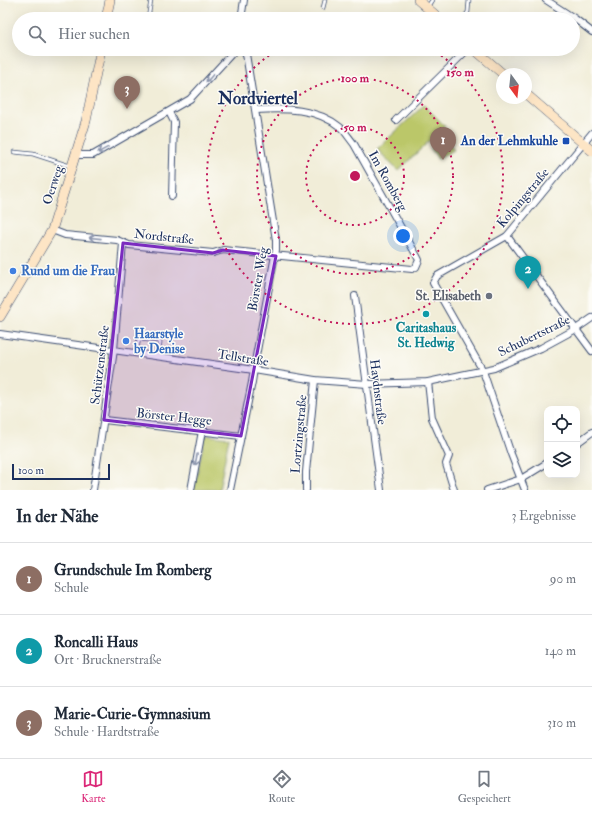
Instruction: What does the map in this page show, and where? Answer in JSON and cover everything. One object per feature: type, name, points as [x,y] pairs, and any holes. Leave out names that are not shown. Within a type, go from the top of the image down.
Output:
[{"type":"main road","points":[[107,12],[110,0]]},
{"type":"main road","points":[[418,0],[429,4]]},
{"type":"main road","name":"Oerweg","points":[[0,317],[52,230],[86,121],[100,56]]},
{"type":"main road","points":[[482,56],[496,68]]},
{"type":"main road","points":[[532,99],[592,151]]},
{"type":"street","points":[[242,12],[244,0]]},
{"type":"street","points":[[546,0],[565,12]]},
{"type":"street","points":[[580,23],[592,32]]},
{"type":"street","points":[[76,155],[93,155],[190,99],[230,56]]},
{"type":"street","name":"Börster Weg","points":[[230,490],[276,256],[276,240],[256,110],[245,56]]},
{"type":"street","points":[[396,120],[461,56]]},
{"type":"street","name":"Im Romberg","points":[[256,110],[294,110],[317,114],[340,127],[354,144],[419,262],[416,267],[412,269],[276,256]]},
{"type":"street","points":[[169,112],[174,122],[172,196]]},
{"type":"street","points":[[583,143],[592,133]]},
{"type":"street","name":"Kolpingstraße","points":[[483,371],[433,283],[437,276],[507,236],[583,143]]},
{"type":"street","name":"Nordstraße","points":[[52,230],[65,235],[117,240],[129,245],[213,253],[223,250],[276,256]]},
{"type":"street","points":[[507,236],[592,352]]},
{"type":"street","name":"Schützenstraße","points":[[93,490],[114,350],[123,243]]},
{"type":"street","name":"Haydnstraße","points":[[355,296],[381,490]]},
{"type":"street","name":"Schubertstraße","points":[[483,371],[541,348],[576,329],[592,318]]},
{"type":"street","name":"Tellstraße","points":[[0,334],[315,380],[366,384],[428,382],[483,371]]},
{"type":"street","points":[[483,371],[511,454],[525,490]]},
{"type":"street","name":"Lortzingstraße","points":[[306,490],[306,472],[315,380]]},
{"type":"street","points":[[428,382],[432,418],[449,456],[446,464],[454,490]]},
{"type":"street","name":"Börster Hegge","points":[[104,420],[241,436]]},
{"type":"street","points":[[190,490],[202,431]]},
{"type":"street","points":[[578,442],[592,432]]},
{"type":"street","points":[[487,490],[521,479],[544,465]]},
{"type":"lane","points":[[149,12],[151,0]]},
{"type":"lane","points":[[323,8],[325,0]]},
{"type":"lane","points":[[468,12],[469,0]]},
{"type":"lane","points":[[14,152],[33,154],[72,167]]},
{"type":"lane","points":[[136,353],[139,339],[158,341],[160,344],[158,356]]},
{"type":"highlighted area","points":[[123,243],[213,253],[223,250],[276,256],[241,436],[104,420]]},
{"type":"green space","points":[[424,105],[445,126],[398,171],[377,149]]},
{"type":"green space","points":[[447,139],[454,150],[438,159],[431,148]]},
{"type":"green space","points":[[205,435],[229,438],[219,490],[194,490]]},
{"type":"place","name":"Marie-Curie-Gymnasium","points":[[127,109]]},
{"type":"place","name":"An der Lehmkuhle","points":[[566,141]]},
{"type":"place","name":"Grundschule Im Romberg","points":[[443,160]]},
{"type":"place","name":"Rund um die Frau","points":[[13,271]]},
{"type":"place","name":"Roncalli Haus","points":[[528,289]]},
{"type":"place","name":"St. Elisabeth","points":[[489,296]]},
{"type":"place","name":"Caritashaus St. Hedwig","points":[[426,314]]},
{"type":"place","name":"Haarstyle by Denise","points":[[126,341]]},
{"type":"district","name":"Nordviertel","points":[[258,98]]}]
